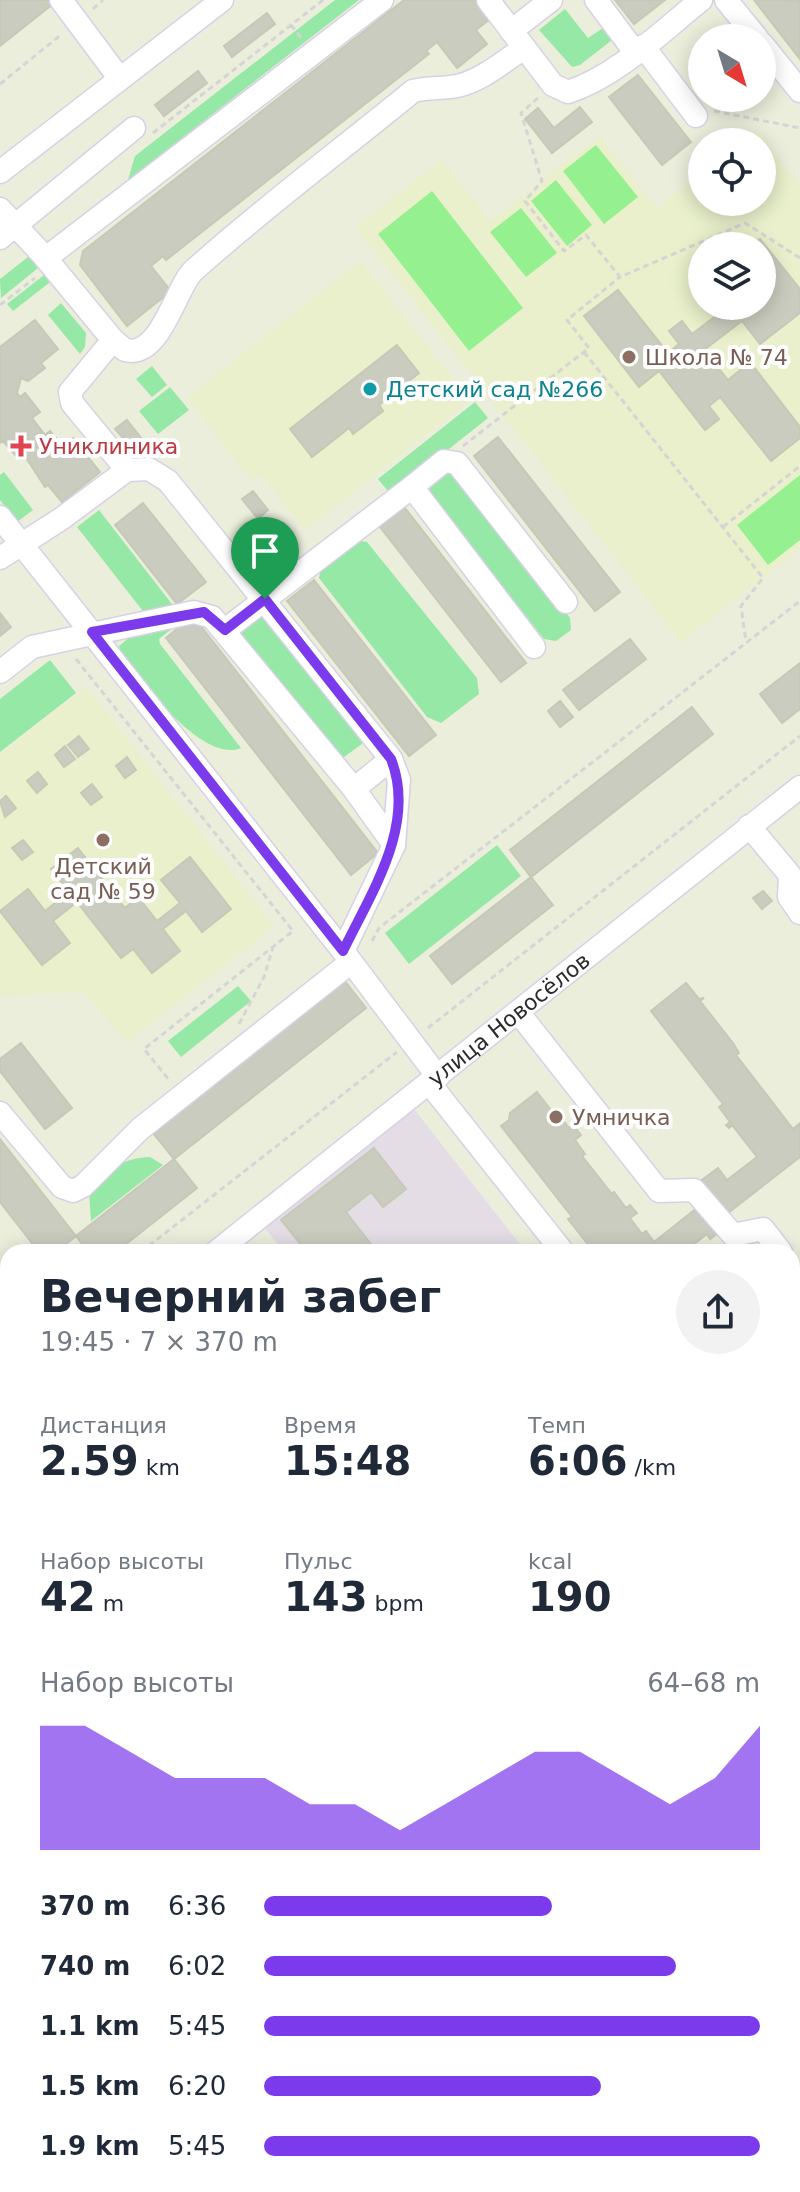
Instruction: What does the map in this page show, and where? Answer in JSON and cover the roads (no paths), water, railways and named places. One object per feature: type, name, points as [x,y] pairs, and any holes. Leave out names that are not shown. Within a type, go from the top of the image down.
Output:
[{"type":"street","points":[[61,0],[120,79]]},
{"type":"street","points":[[0,172],[222,0]]},
{"type":"street","points":[[48,261],[168,163],[382,0]]},
{"type":"street","points":[[488,0],[553,85],[568,92],[584,87],[639,49],[701,0]]},
{"type":"street","points":[[0,209],[8,232],[48,261],[113,340],[125,350],[138,349],[167,323],[182,286],[192,272],[413,91],[433,86],[456,86],[476,79],[551,0]]},
{"type":"street","points":[[596,0],[701,113]]},
{"type":"street","points":[[726,0],[746,24]]},
{"type":"street","points":[[776,61],[800,91]]},
{"type":"street","points":[[8,232],[134,128]]},
{"type":"street","points":[[113,340],[70,392],[72,403],[127,470]]},
{"type":"street","points":[[225,630],[444,461],[457,463],[566,602]]},
{"type":"street","points":[[0,558],[20,542],[61,519],[127,470],[159,472],[265,599],[391,759],[399,780],[394,845],[347,957],[140,1129],[83,1186],[73,1191],[62,1187],[0,1113]]},
{"type":"street","points":[[412,487],[534,647]]},
{"type":"street","points":[[0,517],[347,957],[411,1041],[434,1081],[557,1244]]},
{"type":"street","points":[[0,672],[32,647],[92,632],[204,612],[225,630],[354,789],[394,845]]},
{"type":"street","points":[[354,789],[391,759]]},
{"type":"street","name":"улица Новосёлов","points":[[226,1244],[800,787]]},
{"type":"street","points":[[749,826],[790,875],[789,897],[800,913]]},
{"type":"street","points":[[518,1012],[659,1191],[694,1190],[733,1235],[763,1229],[775,1244]]},
{"type":"place","name":"Школа № 74","points":[[629,357]]},
{"type":"place","name":"Детский сад №266","points":[[370,389]]},
{"type":"place","name":"Униклиника","points":[[21,446]]},
{"type":"place","name":"Детский сад № 59","points":[[103,840]]},
{"type":"place","name":"Умничка","points":[[556,1117]]}]
